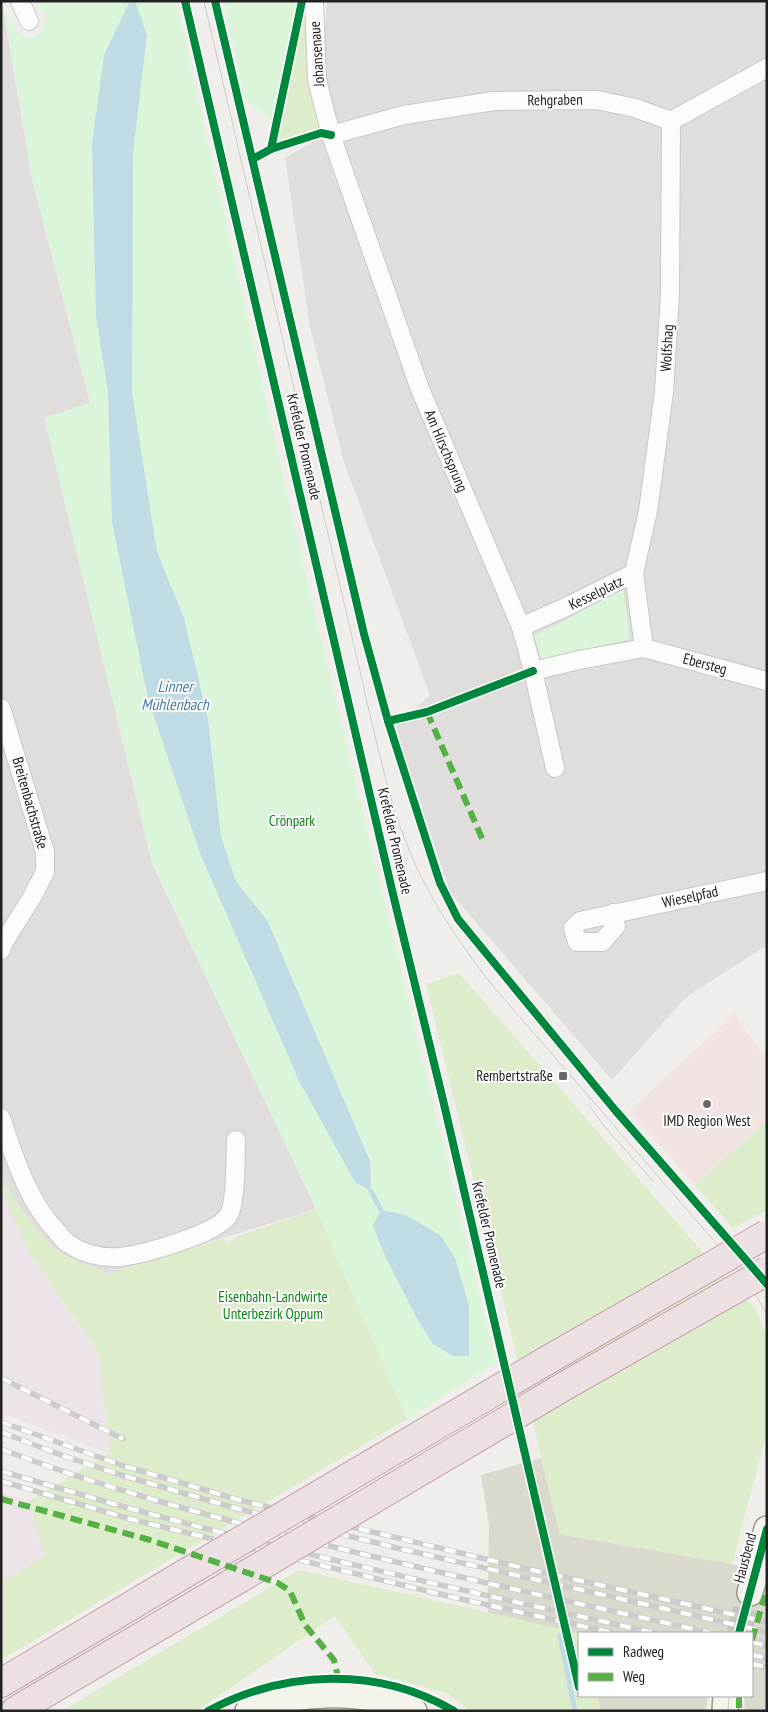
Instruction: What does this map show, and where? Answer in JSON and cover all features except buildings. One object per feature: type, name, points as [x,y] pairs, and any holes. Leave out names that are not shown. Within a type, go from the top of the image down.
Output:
[{"type":"highway","points":[[1,1683],[535,1368],[767,1234]]},
{"type":"highway","points":[[15,1711],[568,1384],[767,1271]]},
{"type":"main road","name":"Hausbend","points":[[750,1593],[767,1529]]},
{"type":"main road","points":[[248,1711],[303,1696],[333,1695],[371,1698],[404,1706],[414,1711]]},
{"type":"main road","points":[[725,1711],[726,1697]]},
{"type":"street","points":[[20,1],[29,21]]},
{"type":"street","name":"Johansenaue","points":[[314,1],[317,80],[331,135]]},
{"type":"street","points":[[671,121],[767,68]]},
{"type":"street","name":"Rehgraben","points":[[331,135],[404,115],[494,101],[597,100],[635,108],[671,121]]},
{"type":"street","name":"Wolfshag","points":[[634,574],[648,511],[664,392],[670,294],[671,121]]},
{"type":"street","name":"Am Hirschsprung","points":[[331,135],[420,389],[521,627],[555,768]]},
{"type":"street","name":"Kesselplatz","points":[[521,627],[634,574],[644,648]]},
{"type":"street","points":[[533,672],[579,660],[644,648]]},
{"type":"street","name":"Ebersteg","points":[[644,648],[767,681]]},
{"type":"street","name":"Breitenbachstraße","points":[[1,708],[45,852],[45,872],[1,950]]},
{"type":"street","name":"Wieselpfad","points":[[613,914],[767,881]]},
{"type":"street","points":[[1,1118],[32,1199],[47,1222],[68,1244],[93,1255],[119,1257],[146,1252],[207,1232],[219,1225],[229,1215],[233,1201],[236,1140]]},
{"type":"shaded area","points":[[1,1],[40,1],[2,3],[32,179],[90,403],[44,418],[268,1105],[316,1209],[108,1274],[60,1253],[31,1223],[1,1179]]},
{"type":"shaded area","points":[[327,1],[767,1],[767,945],[686,997],[612,1080],[450,892],[395,728],[430,695],[344,462],[310,327],[285,158],[339,126],[332,116],[322,66]]},
{"type":"shaded area","points":[[735,1014],[767,1061],[767,1120],[695,1185],[629,1111]]},
{"type":"shaded area","points":[[1,1190],[30,1255],[98,1352],[110,1454],[1,1413]]},
{"type":"shaded area","points":[[541,1458],[560,1534],[732,1564],[767,1572],[767,1711],[745,1711],[744,1697],[753,1697],[753,1632],[578,1632],[578,1697],[708,1697],[706,1711],[577,1711],[487,1644],[489,1524],[481,1475]]},
{"type":"shaded area","points":[[1,1492],[29,1501],[45,1555],[1,1583]]},
{"type":"green space","name":"Crönpark","points":[[40,1],[130,1],[104,55],[92,143],[96,316],[108,392],[112,522],[148,699],[200,853],[299,1081],[371,1191],[370,1161],[268,922],[236,881],[221,837],[208,719],[184,618],[157,552],[132,392],[133,153],[147,35],[135,1],[176,1],[304,568],[496,1363],[407,1419],[316,1209],[152,864],[44,418],[90,403],[32,179],[3,7],[15,29],[26,37],[31,38],[38,34],[47,21]],"holes":[[[373,1225],[469,1306],[469,1355],[453,1356],[433,1344],[416,1317],[385,1256]]]},
{"type":"green space","points":[[224,1],[298,1],[272,121],[245,100]]},
{"type":"green space","points":[[305,1],[311,85],[320,128],[277,141]]},
{"type":"green space","points":[[623,587],[630,639],[574,656],[542,663],[534,635],[570,618]]},
{"type":"green space","points":[[459,973],[699,1248],[754,1307],[767,1335],[767,1432],[732,1564],[560,1534],[426,984]]},
{"type":"green space","points":[[767,1120],[767,1210],[733,1228],[695,1185]]},
{"type":"green space","name":"Eisenbahn-Landwirte Unterbezirk Oppum","points":[[1,1179],[31,1223],[60,1253],[108,1274],[223,1239],[227,1244],[238,1236],[316,1209],[407,1419],[1,1660],[1,1583],[45,1555],[29,1501],[110,1453],[98,1352],[30,1255],[1,1190]]},
{"type":"green space","points":[[299,1570],[578,1633],[578,1697],[598,1697],[601,1711],[470,1711],[447,1693],[375,1674],[335,1616],[196,1711],[62,1711]]},
{"type":"water","name":"Linner Mühlenbach","points":[[130,1],[135,1],[147,35],[133,153],[132,392],[157,552],[184,618],[208,719],[221,837],[236,881],[268,922],[370,1161],[371,1191],[355,1182],[299,1081],[200,853],[148,699],[112,522],[108,392],[96,316],[92,143],[104,55]]},
{"type":"water","points":[[381,1210],[406,1215],[441,1236],[455,1258],[469,1306],[469,1356],[453,1356],[433,1344],[416,1317],[385,1256],[373,1225]]},
{"type":"waterway","name":"Linner Mühlenbach","points":[[371,1191],[381,1210]]},
{"type":"waterway","points":[[560,1636],[575,1711]]},
{"type":"tunnel","points":[[739,1632],[750,1593]]},
{"type":"tram line","points":[[204,1],[375,736],[392,803],[414,862],[444,917],[492,985],[735,1265],[752,1288],[767,1315]]},
{"type":"tram line","points":[[589,1105],[604,1126],[653,1181]]},
{"type":"tram line","points":[[753,1594],[767,1541]]},
{"type":"tram line","points":[[728,1711],[729,1697]]},
{"type":"railway","points":[[1,1378],[123,1439]]},
{"type":"railway","points":[[1,1422],[124,1466],[239,1500],[523,1568],[767,1622]]},
{"type":"railway","points":[[1,1432],[121,1475],[235,1508],[401,1549],[767,1632]]},
{"type":"railway","points":[[1,1449],[111,1487],[260,1529],[452,1575],[707,1632]]},
{"type":"railway","points":[[1,1471],[132,1509],[262,1543],[651,1632]]},
{"type":"railway","points":[[1,1481],[130,1519],[452,1597],[609,1632]]},
{"type":"railway","points":[[753,1642],[767,1646]]},
{"type":"railway","points":[[753,1655],[767,1658]]},
{"type":"railway","points":[[753,1664],[767,1667]]},
{"type":"marked path","points":[[427,712],[484,843]]},
{"type":"marked path","points":[[1,1499],[150,1540],[278,1583],[290,1591],[305,1625],[334,1660],[338,1677]]},
{"type":"marked path","points":[[753,1637],[765,1595]]},
{"type":"marked path","points":[[739,1697],[739,1711]]},
{"type":"cycle path","name":"Krefelder Promenade","points":[[185,1],[578,1683]]},
{"type":"cycle path","name":"Krefelder Promenade","points":[[215,1],[364,634],[388,721],[440,883],[458,919],[615,1110],[767,1284]]},
{"type":"cycle path","points":[[253,159],[271,149],[302,1]]},
{"type":"cycle path","points":[[271,149],[321,133],[331,135]]},
{"type":"cycle path","points":[[388,721],[427,712],[533,671]]},
{"type":"cycle path","points":[[739,1632],[767,1529]]},
{"type":"cycle path","points":[[208,1711],[237,1697],[268,1687],[299,1681],[331,1679],[363,1680],[394,1686],[425,1696],[454,1711]]},
{"type":"place","name":"Rembertstraße","points":[[563,1076]]},
{"type":"place","name":"IMD Region West","points":[[707,1104]]}]
